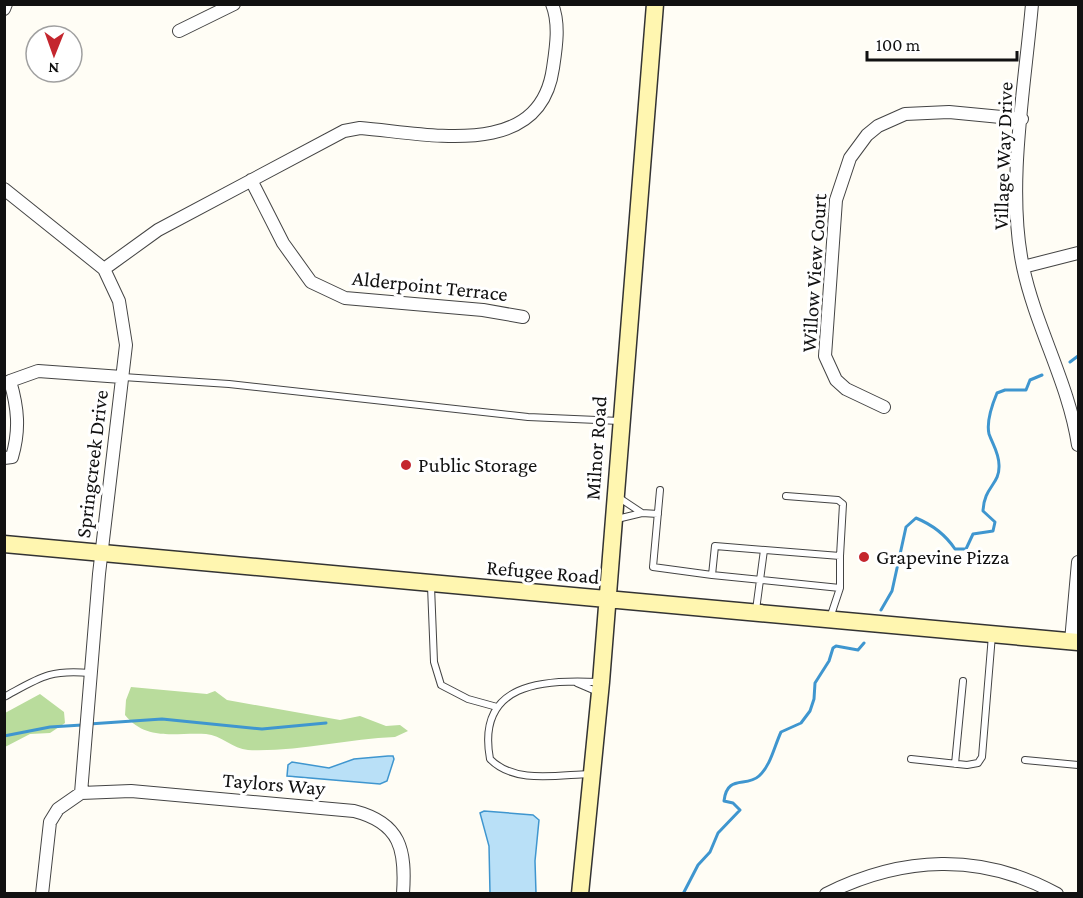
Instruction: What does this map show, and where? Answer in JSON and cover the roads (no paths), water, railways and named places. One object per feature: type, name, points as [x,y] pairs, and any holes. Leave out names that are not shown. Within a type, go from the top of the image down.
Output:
[{"type":"main road","name":"Milnor Road","points":[[580,894],[601,688],[655,4]]},
{"type":"main road","name":"Refugee Road","points":[[4,544],[102,555],[1075,642]]},
{"type":"street","points":[[4,9],[6,4]]},
{"type":"street","points":[[179,31],[234,4]]},
{"type":"street","points":[[104,269],[158,230],[344,131],[360,128],[474,137],[501,132],[525,120],[542,101],[552,78],[557,40],[552,4]]},
{"type":"street","name":"Village Way Drive","points":[[1032,4],[1017,205],[1023,267],[1033,308],[1066,398],[1078,445]]},
{"type":"street","name":"Willow View Court","points":[[884,407],[846,389],[836,380],[825,356],[837,200],[850,158],[867,135],[878,126],[905,114],[949,112],[1022,119]]},
{"type":"street","name":"Alderpoint Terrace","points":[[250,180],[283,243],[311,282],[345,298],[483,310],[523,317]]},
{"type":"street","name":"Springcreek Drive","points":[[4,189],[104,269],[119,301],[126,345],[90,673],[81,793]]},
{"type":"street","points":[[1023,267],[1078,253]]},
{"type":"street","points":[[4,458],[12,457],[18,435],[17,407],[7,379],[38,370],[122,377]]},
{"type":"street","points":[[1075,642],[1078,562]]},
{"type":"street","name":"Taylors Way","points":[[81,793],[131,791],[354,811],[373,816],[395,834],[401,848],[405,863],[403,894]]},
{"type":"street","points":[[42,894],[50,822],[58,809],[81,793]]},
{"type":"street","points":[[826,894],[852,881],[895,868],[939,862],[968,864],[1012,873],[1057,894]]},
{"type":"lane","points":[[122,377],[240,385],[528,417],[621,421]]},
{"type":"lane","points":[[660,490],[653,567],[760,581],[840,588]]},
{"type":"lane","points":[[615,495],[642,513]]},
{"type":"lane","points":[[786,496],[838,500],[843,504],[840,588],[829,621]]},
{"type":"lane","points":[[614,520],[642,513],[658,514]]},
{"type":"lane","points":[[712,575],[715,546],[840,556]]},
{"type":"lane","points":[[756,614],[764,550]]},
{"type":"lane","points":[[431,585],[434,663],[441,685],[459,695],[497,707]]},
{"type":"lane","points":[[910,759],[955,764],[978,763],[982,757],[992,635]]},
{"type":"lane","points":[[4,697],[47,674],[69,671],[90,673]]},
{"type":"lane","points":[[593,774],[513,774],[497,766],[490,759],[487,745],[489,724],[497,707],[503,699],[526,686],[556,680],[601,688]]},
{"type":"lane","points":[[955,764],[963,681]]},
{"type":"lane","points":[[577,683],[584,689],[601,688]]},
{"type":"lane","points":[[1025,760],[1078,765]]},
{"type":"water","points":[[393,756],[387,781],[380,784],[287,776],[288,765],[292,762],[329,768],[354,759]]},
{"type":"water","points":[[484,811],[533,815],[539,820],[535,861],[536,893],[490,893],[489,846],[480,813]]},
{"type":"waterway","points":[[1070,362],[1078,356]]},
{"type":"waterway","points":[[881,610],[892,591],[906,527],[916,518],[938,530],[955,549],[966,549],[973,534],[993,531],[995,522],[983,511],[986,496],[999,472],[996,449],[988,429],[991,408],[997,393],[1005,390],[1026,390],[1030,380],[1042,375]]},
{"type":"waterway","points":[[683,894],[698,865],[710,852],[718,833],[740,810],[733,803],[724,801],[729,787],[759,776],[769,761],[781,732],[801,723],[810,711],[814,699],[815,683],[829,661],[833,648],[836,646],[858,650],[864,643]]},
{"type":"waterway","points":[[89,724],[162,719],[262,729],[326,723]]},
{"type":"waterway","points":[[4,736],[50,727],[82,725]]},
{"type":"place","name":"Public Storage","points":[[406,465]]},
{"type":"place","name":"Grapevine Pizza","points":[[864,557]]}]
